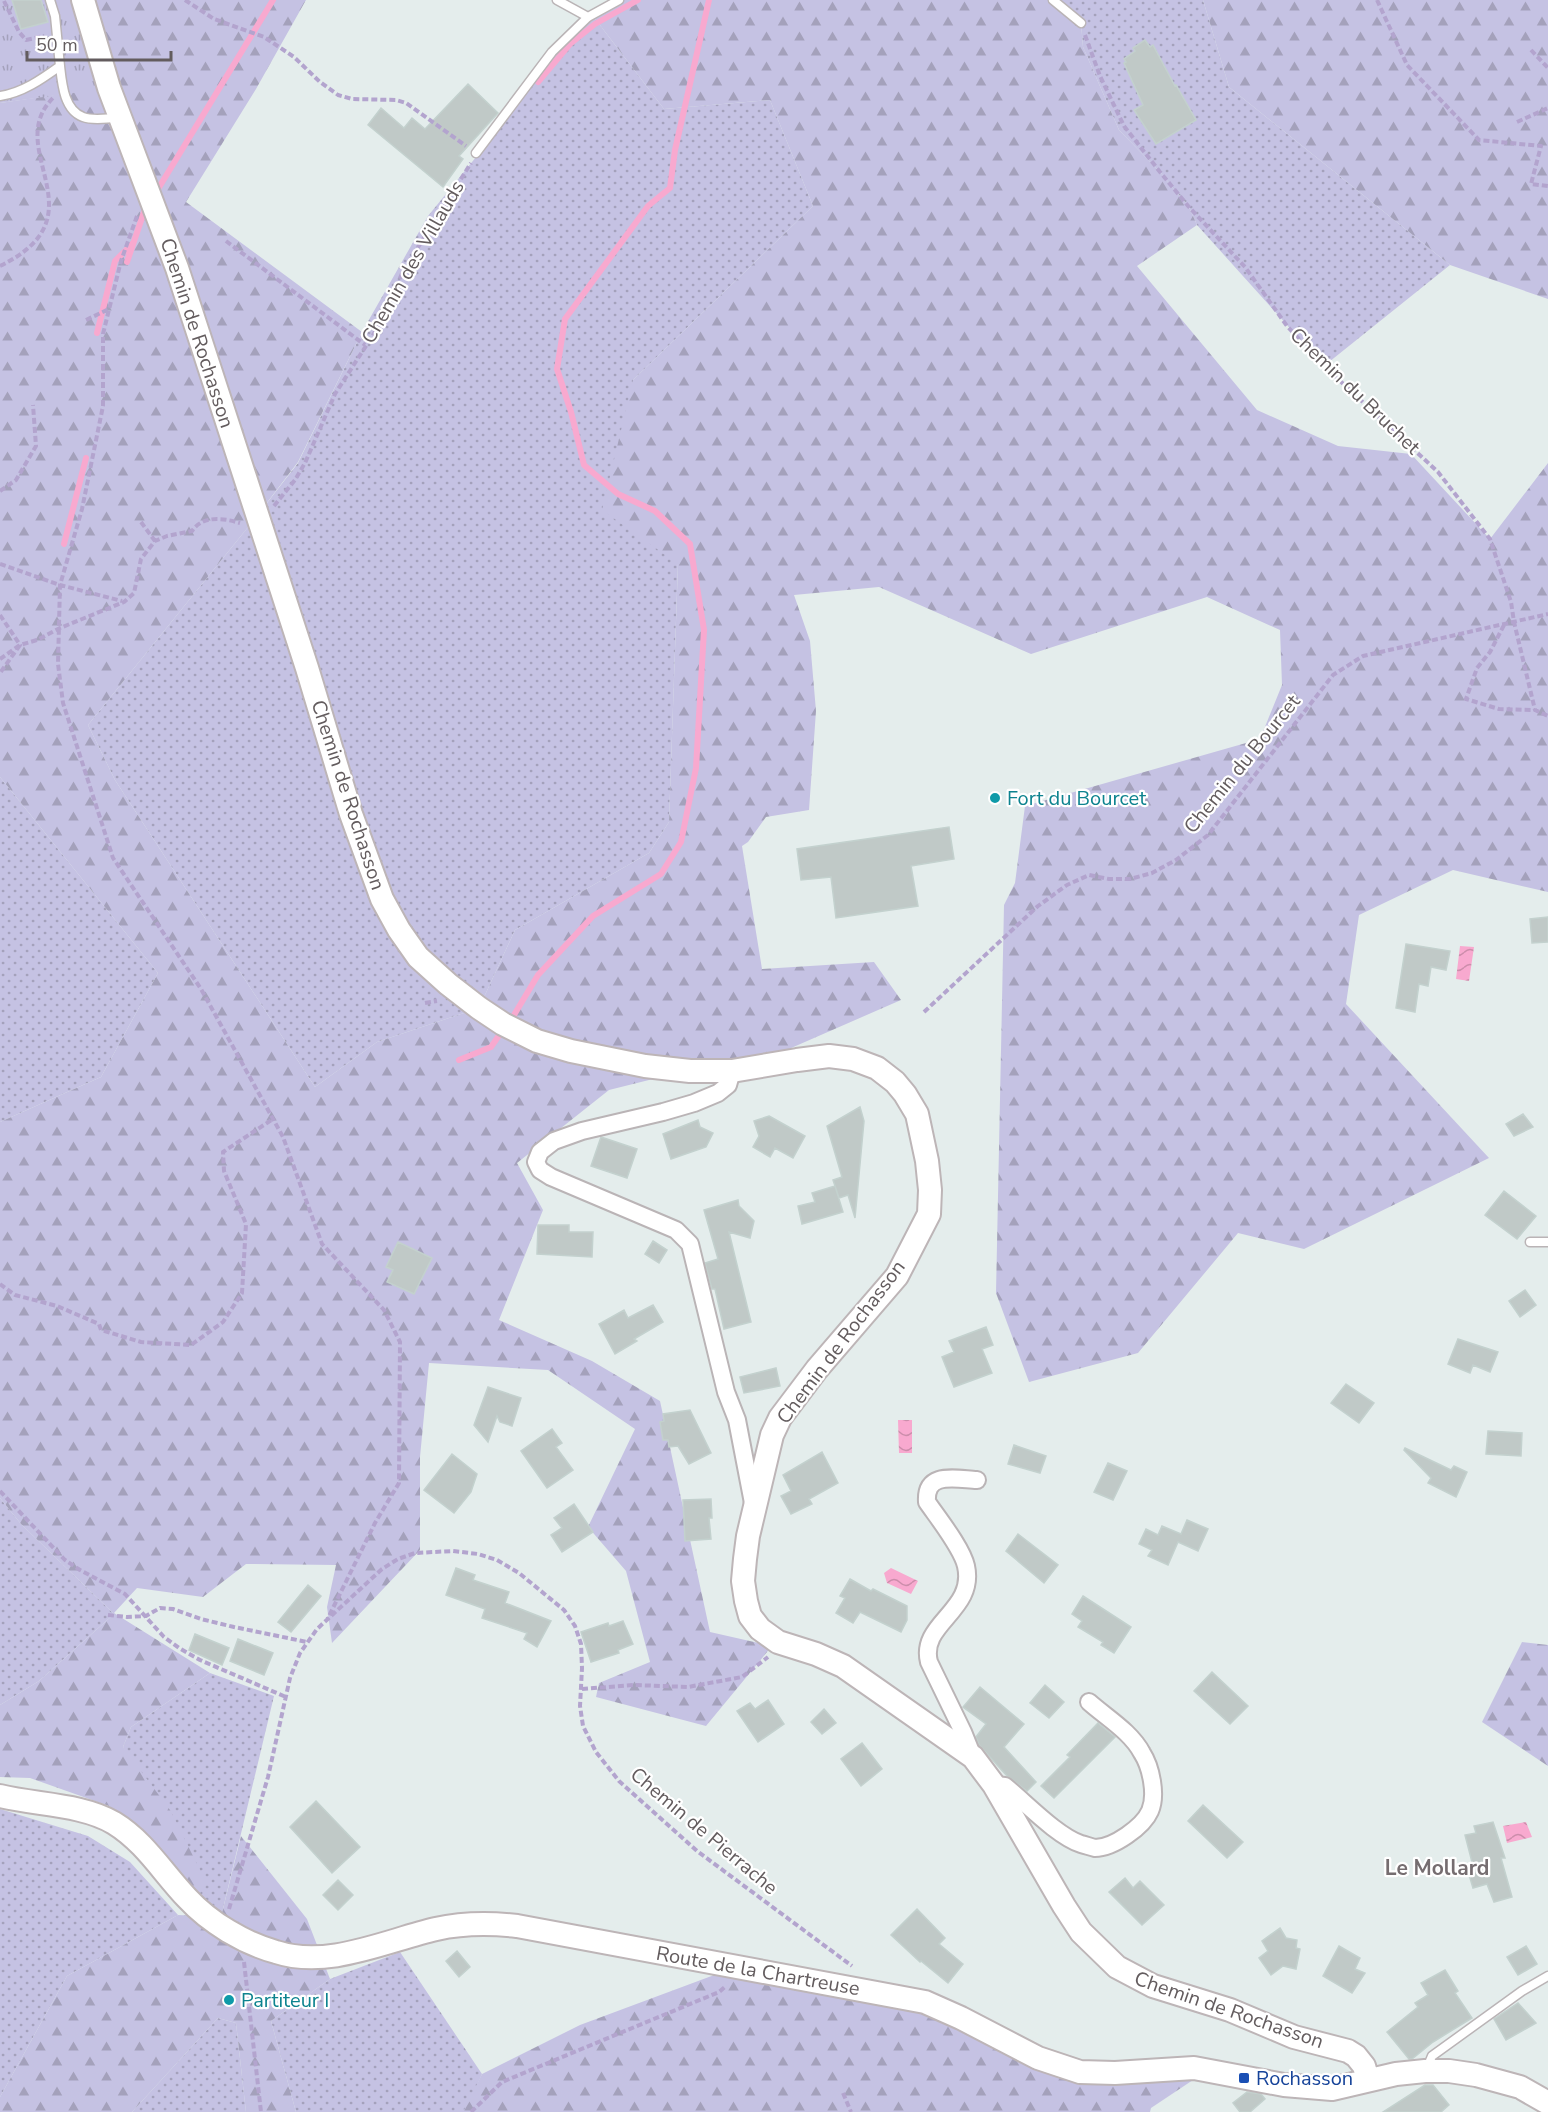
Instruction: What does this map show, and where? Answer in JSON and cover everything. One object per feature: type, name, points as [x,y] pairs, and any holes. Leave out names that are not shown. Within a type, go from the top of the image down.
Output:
[{"type":"street","name":"Chemin de Rochasson","points":[[83,0],[109,88],[177,268],[307,668],[351,814],[378,888],[399,930],[418,957],[479,1008],[503,1024],[537,1041],[571,1051],[645,1066],[690,1071],[732,1071],[797,1059],[829,1056],[853,1059],[877,1068],[895,1082],[917,1114],[924,1143],[930,1190],[929,1214],[897,1276],[824,1361],[780,1418],[772,1435],[748,1536],[743,1581],[750,1616],[760,1629],[778,1642],[816,1654],[843,1666],[973,1757]]},
{"type":"street","points":[[732,1071],[728,1084],[718,1093],[694,1103],[582,1131],[554,1141],[540,1152],[536,1162],[540,1170],[551,1177],[676,1230],[690,1245],[726,1392],[737,1420],[754,1513]]},
{"type":"street","name":"Chemin de Rochasson","points":[[977,1480],[942,1479],[933,1482],[928,1487],[927,1502],[963,1557],[967,1568],[967,1579],[963,1598],[932,1636],[927,1652],[973,1757],[994,1785],[1064,1906],[1081,1932],[1117,1967],[1152,1986],[1230,2010],[1294,2037],[1348,2051],[1356,2056],[1364,2066],[1368,2080]]},
{"type":"street","name":"Chemin de Rochasson","points":[[994,1785],[1005,1786],[1069,1839],[1082,1844],[1095,1848],[1115,1843],[1128,1835],[1150,1811],[1153,1796],[1152,1780],[1143,1754],[1134,1741],[1089,1702]]},
{"type":"street","name":"Route de la Chartreuse","points":[[0,1796],[77,1809],[115,1824],[146,1849],[188,1900],[233,1933],[274,1952],[293,1957],[309,1958],[351,1952],[437,1929],[495,1923],[925,2002],[1038,2058],[1080,2072],[1115,2073],[1194,2068],[1284,2085],[1332,2089],[1368,2080],[1425,2071],[1476,2075],[1520,2087],[1548,2103]]},
{"type":"lane","points":[[50,0],[63,88],[69,107],[82,117],[120,118]]},
{"type":"lane","points":[[557,0],[588,17]]},
{"type":"lane","points":[[476,153],[552,52],[588,17],[619,0]]},
{"type":"lane","points":[[1053,0],[1081,23]]},
{"type":"lane","points":[[0,96],[12,95],[42,79],[60,66]]},
{"type":"lane","points":[[1530,1242],[1548,1242]]},
{"type":"lane","points":[[1425,2071],[1432,2056],[1522,1991],[1548,1976]]},
{"type":"path","points":[[185,0],[214,19],[264,37],[294,57],[338,96],[352,99],[396,100],[406,103],[476,153]]},
{"type":"path","points":[[1377,0],[1407,65],[1479,140],[1541,146],[1531,184],[1548,186]]},
{"type":"path","points":[[4,1],[19,32],[26,40],[56,34]]},
{"type":"path","name":"Chemin du Bruchet","points":[[1081,23],[1100,76],[1124,126],[1189,207],[1245,267],[1287,326],[1324,366],[1438,472],[1490,539],[1512,602],[1514,622],[1535,710]]},
{"type":"path","points":[[1531,50],[1548,68]]},
{"type":"path","points":[[0,266],[31,245],[45,227],[48,209],[35,151],[34,130],[44,105],[63,88]]},
{"type":"path","points":[[1517,122],[1548,108]]},
{"type":"path","name":"Chemin des Villauds","points":[[258,520],[269,511],[295,480],[305,463],[335,394],[386,313],[403,271],[476,153]]},
{"type":"path","points":[[147,188],[121,261],[103,334],[103,406],[82,509],[60,585],[58,664],[63,703],[113,858],[201,988],[283,1137],[322,1244],[384,1310],[400,1342],[399,1483],[375,1522],[327,1620]]},
{"type":"path","points":[[226,242],[365,345]]},
{"type":"path","points":[[86,320],[110,308]]},
{"type":"path","points":[[0,491],[16,480],[36,446],[33,405]]},
{"type":"path","points":[[0,659],[20,645],[37,640],[124,602],[134,593],[141,559],[155,541],[192,531],[197,523],[212,519],[227,519],[254,526],[258,520]]},
{"type":"path","points":[[141,522],[155,541]]},
{"type":"path","points":[[0,564],[60,585],[124,602]]},
{"type":"path","name":"Chemin du Bourcet","points":[[924,1012],[1038,906],[1067,885],[1089,875],[1130,879],[1152,873],[1176,860],[1208,835],[1333,675],[1363,656],[1548,614]]},
{"type":"path","points":[[0,615],[20,645]]},
{"type":"path","points":[[1505,624],[1490,652],[1477,668],[1466,699],[1499,709],[1535,710],[1548,716]]},
{"type":"path","points":[[0,673],[20,645]]},
{"type":"path","points":[[0,1284],[15,1295],[57,1306],[99,1324],[101,1330],[141,1342],[191,1345],[223,1322],[242,1293],[246,1224],[224,1171],[223,1152],[273,1119]]},
{"type":"path","points":[[0,1491],[65,1560],[125,1594],[164,1637],[193,1656],[286,1697]]},
{"type":"path","name":"Chemin de Pierrache","points":[[261,2112],[233,1933],[294,1665],[307,1642],[327,1620],[382,1569],[398,1558],[415,1553],[453,1551],[478,1554],[497,1560],[519,1573],[564,1610],[575,1626],[580,1644],[582,1689],[580,1706],[583,1726],[596,1752],[620,1781],[697,1851],[858,1971]]},
{"type":"path","points":[[108,1615],[146,1616],[160,1608],[173,1609],[234,1628],[307,1642]]},
{"type":"path","points":[[582,1689],[634,1685],[688,1686],[742,1677],[772,1655],[778,1642]]},
{"type":"path","points":[[471,2112],[502,2082],[719,1992],[747,1968]]},
{"type":"path","points":[[843,2093],[851,2112]]},
{"type":"green space","points":[[0,0],[83,0],[109,88],[0,103]]},
{"type":"green space","points":[[83,0],[306,0],[256,89],[186,202],[362,332],[298,462],[88,725],[115,780],[315,1087],[377,1042],[479,1008],[515,930],[649,853],[669,822],[678,564],[602,510],[633,380],[813,206],[770,100],[664,109],[593,16],[622,0],[1052,0],[1081,23],[1083,47],[1119,130],[1160,172],[1189,207],[1197,225],[1137,266],[1257,410],[1338,446],[1411,454],[1490,539],[1548,463],[1548,892],[1453,870],[1359,915],[1346,1004],[1489,1158],[1304,1249],[1238,1233],[1138,1353],[1029,1382],[996,1293],[1004,905],[1015,883],[1025,806],[1260,739],[1282,685],[1280,630],[1207,597],[1031,654],[879,587],[794,595],[810,641],[816,711],[809,810],[766,817],[748,842],[742,846],[762,969],[874,962],[901,1000],[782,1052],[729,1060],[609,1090],[517,1163],[543,1210],[499,1320],[592,1361],[660,1401],[710,1632],[772,1646],[706,1726],[596,1697],[599,1683],[650,1662],[626,1571],[588,1527],[635,1429],[548,1370],[429,1363],[420,1457],[420,1550],[332,1643],[327,1607],[336,1565],[246,1564],[203,1597],[137,1588],[114,1613],[210,1673],[131,1727],[123,1747],[170,1810],[207,1884],[194,1901],[109,1806],[30,1778],[0,1777],[0,1705],[39,1681],[114,1614],[21,1524],[0,1498],[0,1122],[101,1077],[158,973],[0,777],[0,103],[109,87]]},
{"type":"green space","points":[[1052,0],[1203,0],[1229,87],[1450,265],[1324,366],[1197,225],[1189,207],[1160,172],[1119,130],[1083,47],[1081,23]]},
{"type":"green space","points":[[1203,0],[1548,0],[1548,299],[1450,265],[1229,87]]},
{"type":"green space","points":[[593,16],[664,109],[770,100],[813,206],[633,380],[678,563],[669,822],[649,853],[515,930],[479,1008],[377,1042],[315,1087],[115,780],[88,725],[298,463],[362,332],[428,216],[481,151],[555,50]]},
{"type":"green space","points":[[0,777],[158,973],[101,1077],[0,1122]]},
{"type":"green space","points":[[0,1498],[21,1524],[114,1614],[39,1681],[0,1705]]},
{"type":"green space","points":[[1522,1642],[1548,1645],[1548,1766],[1482,1722]]},
{"type":"green space","points":[[210,1673],[274,1696],[221,1917],[194,1901],[123,1747],[131,1727]]},
{"type":"green space","points":[[0,1809],[88,1836],[130,1862],[178,1915],[67,1976],[0,2097]]},
{"type":"green space","points":[[241,1836],[307,1919],[330,1979],[271,2021],[296,2112],[246,2112],[236,2023],[218,2018],[132,2112],[0,2112],[0,2097],[67,1976],[178,1915],[221,1917]]},
{"type":"green space","points":[[400,1952],[482,2074],[465,2112],[296,2112],[271,2021],[330,1979]]},
{"type":"green space","points":[[725,1971],[888,1998],[1056,2066],[1205,2072],[1151,2108],[1150,2112],[463,2112],[482,2074],[580,2025]]},
{"type":"green space","points":[[218,2018],[236,2023],[246,2112],[132,2112]]},
{"type":"water","points":[[1460,946],[1474,947],[1469,981],[1456,979]]},
{"type":"water","points":[[898,1420],[912,1420],[912,1453],[899,1453]]},
{"type":"water","points":[[891,1568],[918,1581],[911,1594],[887,1583],[884,1573]]},
{"type":"water","points":[[1526,1822],[1532,1837],[1507,1843],[1503,1826]]},
{"type":"building","points":[[12,0],[41,0],[48,22],[21,29]]},
{"type":"building","points":[[1145,40],[1150,47],[1153,45],[1196,120],[1156,144],[1134,110],[1143,105],[1124,63],[1126,62],[1124,59],[1135,51],[1133,48]]},
{"type":"building","points":[[468,84],[498,113],[459,156],[463,159],[443,187],[368,125],[381,108],[404,128],[412,118],[425,129]]},
{"type":"building","points":[[949,827],[954,859],[911,866],[918,906],[836,918],[831,877],[801,880],[797,849]]},
{"type":"building","points":[[1548,917],[1548,942],[1532,943],[1530,919]]},
{"type":"building","points":[[1406,944],[1450,951],[1446,970],[1431,967],[1428,986],[1419,984],[1415,1012],[1396,1008]]},
{"type":"building","points":[[860,1107],[864,1121],[855,1218],[848,1195],[839,1198],[833,1180],[842,1177],[827,1126]]},
{"type":"building","points":[[1523,1114],[1533,1127],[1514,1136],[1506,1124]]},
{"type":"building","points":[[769,1116],[805,1136],[793,1158],[775,1148],[770,1157],[753,1147],[759,1136],[754,1121]]},
{"type":"building","points":[[698,1120],[700,1127],[713,1133],[706,1147],[671,1159],[663,1134]]},
{"type":"building","points":[[601,1137],[637,1149],[627,1178],[591,1166]]},
{"type":"building","points":[[835,1186],[843,1212],[802,1224],[798,1206],[815,1202],[812,1193]]},
{"type":"building","points":[[1504,1191],[1536,1216],[1517,1239],[1485,1215]]},
{"type":"building","points":[[738,1200],[739,1206],[754,1221],[750,1238],[729,1232],[751,1322],[724,1329],[715,1289],[712,1289],[705,1263],[718,1259],[704,1210]]},
{"type":"building","points":[[538,1225],[569,1225],[569,1232],[593,1232],[592,1257],[537,1254]]},
{"type":"building","points":[[653,1241],[667,1250],[659,1263],[645,1254]]},
{"type":"building","points":[[398,1242],[432,1258],[414,1294],[387,1282],[393,1270],[386,1267]]},
{"type":"building","points":[[1525,1290],[1536,1305],[1520,1317],[1509,1301]]},
{"type":"building","points":[[653,1305],[663,1322],[634,1339],[637,1341],[615,1354],[599,1324],[624,1310],[628,1318]]},
{"type":"building","points":[[986,1327],[993,1345],[982,1349],[992,1373],[954,1387],[942,1357],[954,1352],[949,1341]]},
{"type":"building","points":[[1458,1339],[1498,1352],[1490,1372],[1473,1365],[1470,1373],[1448,1364]]},
{"type":"building","points":[[776,1368],[780,1386],[744,1393],[740,1377]]},
{"type":"building","points":[[1346,1384],[1374,1403],[1359,1423],[1331,1403]]},
{"type":"building","points":[[488,1387],[521,1398],[512,1426],[500,1422],[497,1416],[488,1442],[474,1425]]},
{"type":"building","points":[[690,1410],[711,1453],[689,1464],[678,1446],[669,1447],[668,1440],[663,1440],[660,1422],[664,1421],[663,1414]]},
{"type":"building","points":[[552,1429],[562,1443],[556,1447],[573,1470],[547,1488],[521,1451]]},
{"type":"building","points":[[1488,1431],[1522,1433],[1521,1456],[1486,1454]]},
{"type":"building","points":[[1014,1445],[1046,1456],[1040,1473],[1008,1464]]},
{"type":"building","points":[[1405,1448],[1451,1470],[1454,1466],[1467,1472],[1456,1497],[1428,1483],[1431,1478],[1404,1450]]},
{"type":"building","points":[[822,1452],[838,1483],[809,1499],[812,1504],[791,1514],[781,1496],[791,1491],[783,1475]]},
{"type":"building","points":[[452,1454],[477,1474],[471,1492],[454,1513],[424,1490]]},
{"type":"building","points":[[1108,1463],[1127,1471],[1113,1500],[1094,1492]]},
{"type":"building","points":[[711,1499],[712,1518],[709,1518],[711,1539],[685,1541],[683,1500]]},
{"type":"building","points":[[574,1504],[593,1532],[562,1552],[551,1535],[562,1528],[554,1518]]},
{"type":"building","points":[[1187,1520],[1208,1529],[1198,1551],[1178,1542],[1168,1565],[1148,1556],[1152,1550],[1139,1544],[1146,1529],[1158,1535],[1162,1526],[1181,1534]]},
{"type":"building","points":[[1018,1534],[1058,1565],[1044,1583],[1006,1551]]},
{"type":"building","points":[[456,1568],[475,1575],[473,1580],[509,1592],[505,1603],[551,1621],[537,1647],[524,1639],[527,1633],[482,1618],[485,1609],[446,1595]]},
{"type":"building","points":[[850,1579],[871,1591],[873,1589],[907,1606],[907,1620],[901,1632],[860,1612],[853,1623],[836,1613],[845,1598],[840,1596]]},
{"type":"building","points":[[308,1585],[321,1596],[291,1632],[278,1622]]},
{"type":"building","points":[[1083,1596],[1131,1627],[1114,1653],[1101,1645],[1103,1642],[1078,1627],[1082,1621],[1072,1614]]},
{"type":"building","points":[[623,1621],[633,1644],[618,1650],[619,1653],[591,1662],[581,1632],[608,1623],[609,1626]]},
{"type":"building","points":[[195,1634],[229,1648],[222,1665],[189,1650]]},
{"type":"building","points":[[238,1639],[273,1653],[264,1675],[230,1661]]},
{"type":"building","points":[[1212,1672],[1248,1706],[1230,1724],[1194,1691]]},
{"type":"building","points":[[1045,1685],[1064,1702],[1049,1718],[1030,1703]]},
{"type":"building","points":[[980,1687],[1024,1724],[1004,1747],[1036,1782],[1027,1791],[1007,1776],[979,1745],[976,1737],[986,1724],[963,1707]]},
{"type":"building","points":[[768,1700],[784,1724],[758,1742],[737,1711],[750,1703],[755,1709]]},
{"type":"building","points":[[824,1709],[836,1723],[822,1734],[811,1722]]},
{"type":"building","points":[[1098,1723],[1115,1737],[1054,1798],[1041,1786],[1070,1757],[1067,1755]]},
{"type":"building","points":[[862,1743],[882,1769],[861,1786],[841,1759]]},
{"type":"building","points":[[316,1801],[360,1847],[332,1873],[290,1827]]},
{"type":"building","points":[[1203,1805],[1243,1842],[1227,1858],[1188,1821]]},
{"type":"building","points":[[1493,1822],[1505,1858],[1501,1858],[1512,1897],[1494,1902],[1487,1884],[1473,1888],[1467,1868],[1473,1866],[1465,1835],[1476,1833],[1474,1826]]},
{"type":"building","points":[[1125,1878],[1133,1888],[1140,1881],[1164,1905],[1142,1925],[1109,1892]]},
{"type":"building","points":[[338,1880],[353,1895],[338,1910],[323,1895]]},
{"type":"building","points":[[917,1909],[945,1938],[939,1944],[963,1964],[948,1983],[920,1962],[891,1935]]},
{"type":"building","points":[[1280,1928],[1286,1938],[1297,1940],[1296,1948],[1300,1949],[1296,1969],[1283,1966],[1271,1975],[1259,1958],[1268,1951],[1262,1941]]},
{"type":"building","points":[[1339,1946],[1360,1958],[1355,1969],[1365,1973],[1352,1993],[1323,1976]]},
{"type":"building","points":[[1526,1946],[1537,1964],[1518,1975],[1507,1957]]},
{"type":"building","points":[[457,1951],[470,1967],[459,1977],[446,1961]]},
{"type":"building","points":[[1445,1970],[1458,1991],[1455,1993],[1472,2018],[1409,2059],[1387,2032],[1418,2007],[1415,2003],[1428,1995],[1421,1983]]},
{"type":"building","points":[[1518,2003],[1536,2023],[1506,2040],[1494,2019]]},
{"type":"building","points":[[1425,2085],[1433,2085],[1449,2105],[1441,2112],[1383,2112]]},
{"type":"building","points":[[1247,2092],[1261,2094],[1265,2099],[1250,2112],[1240,2112],[1233,2103]]},
{"type":"waterway","points":[[158,189],[273,0]]},
{"type":"waterway","points":[[538,82],[570,44],[595,24],[638,0]]},
{"type":"waterway","points":[[514,1015],[538,975],[593,916],[661,874],[681,842],[696,768],[704,630],[690,544],[655,511],[618,494],[584,465],[571,412],[557,369],[565,319],[648,206],[670,188],[675,150],[709,0]]},
{"type":"waterway","points":[[127,262],[146,206]]},
{"type":"waterway","points":[[97,333],[115,261],[133,243]]},
{"type":"waterway","points":[[64,544],[86,458]]},
{"type":"waterway","points":[[459,1060],[491,1047],[500,1034]]},
{"type":"place","name":"Fort du Bourcet","points":[[995,798]]},
{"type":"place","name":"Partiteur I","points":[[229,2000]]},
{"type":"place","name":"Rochasson","points":[[1244,2078]]},
{"type":"district","name":"Le Mollard","points":[[1437,1868]]}]
